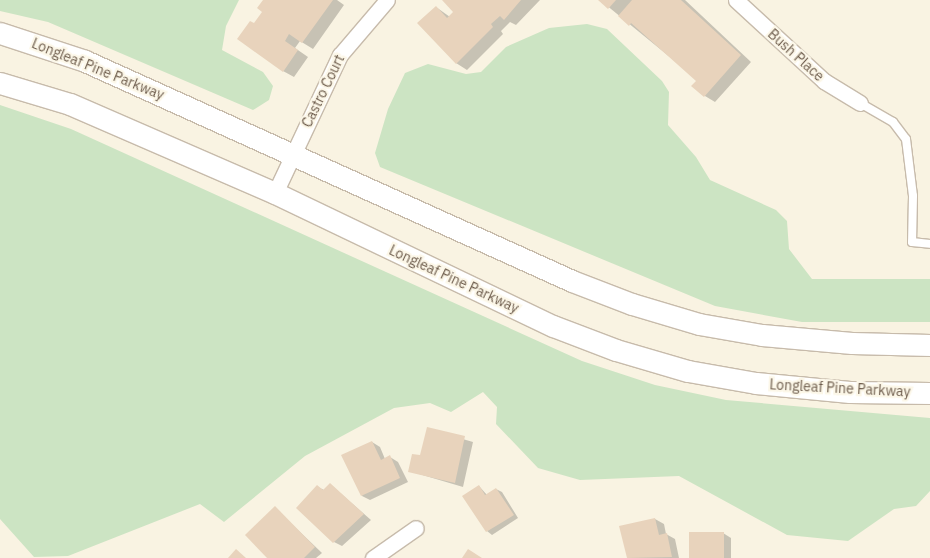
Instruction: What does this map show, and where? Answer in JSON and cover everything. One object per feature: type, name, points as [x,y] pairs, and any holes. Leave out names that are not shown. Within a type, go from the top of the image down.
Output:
[{"type":"main road","name":"Longleaf Pine Parkway","points":[[0,33],[85,61],[293,153],[572,281],[632,304],[699,324],[762,335],[852,343],[930,345]]},
{"type":"main road","name":"Longleaf Pine Parkway","points":[[0,83],[70,104],[275,193],[553,326],[616,350],[688,371],[756,383],[850,392],[930,393]]},
{"type":"street","name":"Castro Court","points":[[275,193],[340,54],[387,0]]},
{"type":"street","name":"Bush Place","points":[[736,0],[824,81],[860,103]]},
{"type":"street","points":[[373,558],[416,528]]},
{"type":"lane","points":[[860,103],[892,122],[906,139],[913,196],[912,242],[930,244]]},
{"type":"green space","points":[[0,0],[239,0],[226,26],[222,50],[263,72],[273,86],[269,100],[253,110],[48,22],[0,11]]},
{"type":"green space","points":[[587,24],[607,29],[662,81],[669,92],[668,125],[696,157],[710,180],[776,210],[787,221],[789,249],[812,279],[930,279],[930,322],[802,322],[715,306],[380,167],[375,153],[388,109],[405,73],[428,64],[466,74],[481,72],[506,47],[549,28]]},
{"type":"green space","points":[[0,105],[71,129],[582,361],[655,385],[726,400],[930,418],[930,491],[916,506],[894,509],[848,541],[787,535],[679,476],[580,480],[538,468],[496,424],[497,407],[483,392],[451,412],[430,403],[394,408],[305,456],[224,522],[200,504],[68,556],[34,557],[0,519]]},
{"type":"building","points":[[263,0],[333,0],[302,43],[289,34],[285,41],[298,50],[283,72],[237,39],[250,21],[254,23],[262,12],[257,8]]},
{"type":"building","points":[[442,0],[521,0],[504,20],[500,16],[491,24],[493,27],[456,64],[417,23],[436,6],[447,18],[453,12]]},
{"type":"building","points":[[598,0],[616,0],[608,9]]},
{"type":"building","points":[[632,0],[681,0],[741,55],[704,97],[691,86],[696,81],[631,23],[629,26],[618,16]]},
{"type":"building","points":[[427,427],[465,436],[455,483],[408,472],[412,454],[420,455]]},
{"type":"building","points":[[372,441],[381,460],[390,455],[400,478],[361,496],[341,455]]},
{"type":"building","points":[[330,483],[364,514],[333,543],[296,508],[317,485],[323,490]]},
{"type":"building","points":[[479,485],[485,495],[496,488],[514,515],[486,532],[462,496]]},
{"type":"building","points":[[275,506],[315,547],[304,558],[267,558],[245,535]]},
{"type":"building","points":[[655,518],[659,535],[667,533],[672,557],[627,558],[619,526]]},
{"type":"building","points":[[689,532],[724,532],[724,558],[689,558]]},
{"type":"building","points":[[236,549],[246,558],[228,558]]},
{"type":"building","points":[[468,549],[482,558],[462,558]]}]
